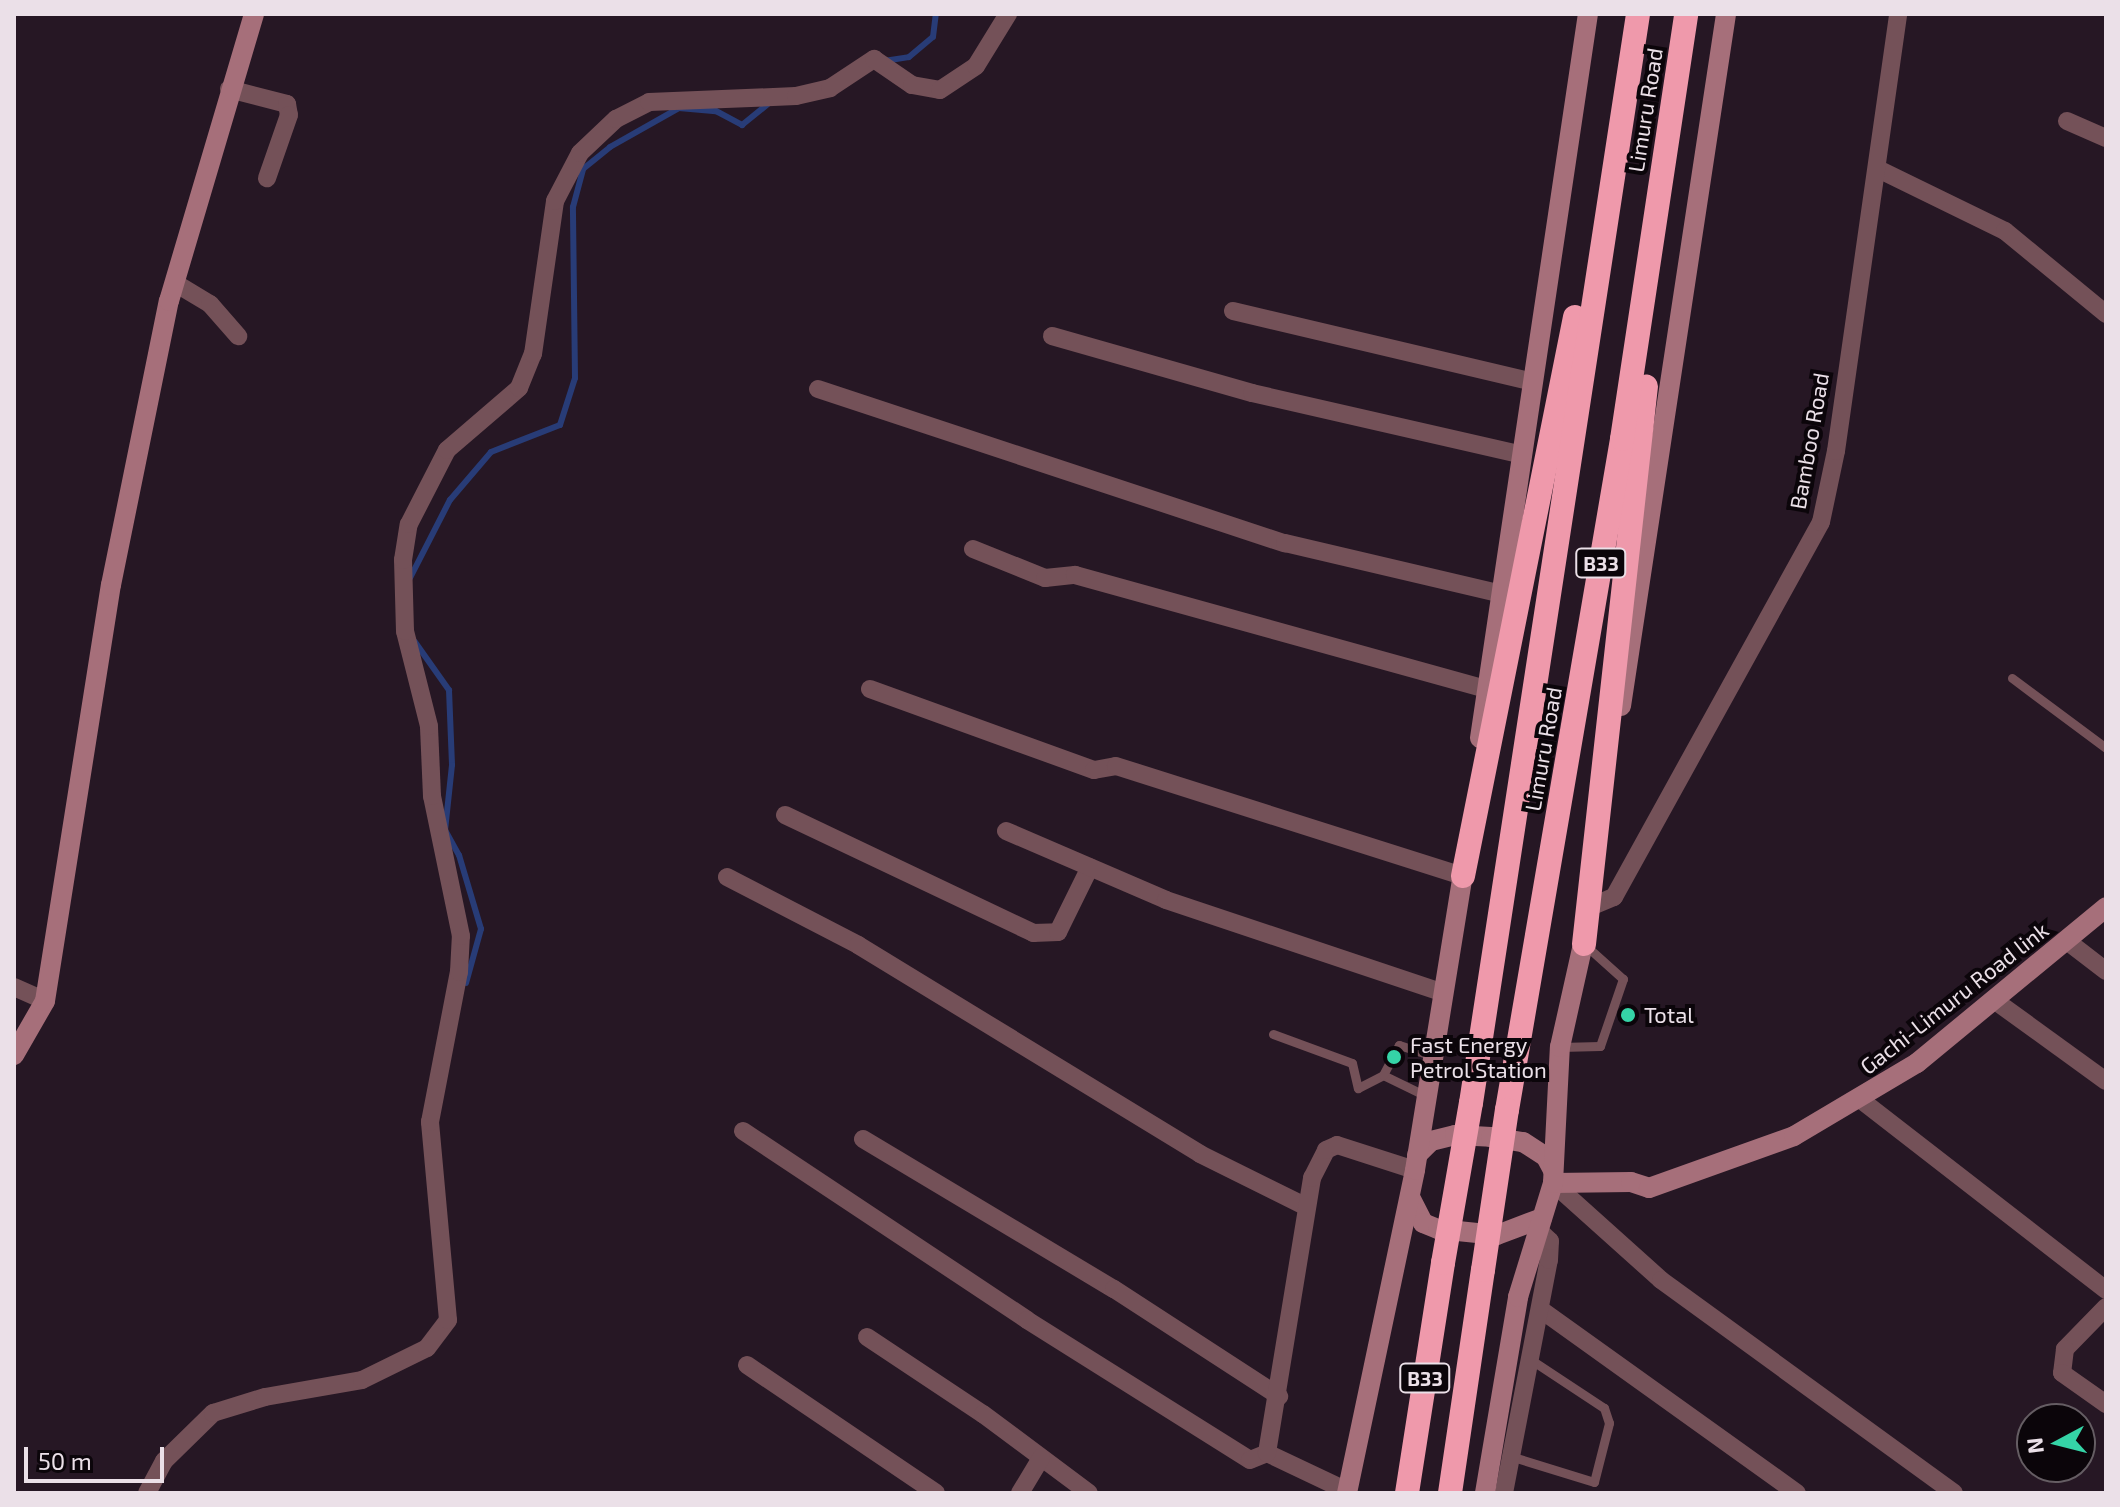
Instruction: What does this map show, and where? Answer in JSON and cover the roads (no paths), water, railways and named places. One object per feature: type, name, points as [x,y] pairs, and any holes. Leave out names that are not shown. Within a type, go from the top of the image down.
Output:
[{"type":"highway","points":[[1463,876],[1637,14]]},
{"type":"highway","name":"Limuru Road","points":[[1407,1493],[1471,1103],[1637,14]]},
{"type":"highway","points":[[1584,944],[1687,14]]},
{"type":"highway","name":"Limuru Road","points":[[1450,1493],[1507,1110],[1622,439],[1687,14]]},
{"type":"street","points":[[14,1055],[45,1001],[111,585],[175,283],[229,89],[254,14]]},
{"type":"street","points":[[147,1493],[164,1461],[213,1413],[362,1380],[427,1348],[448,1320],[430,1122],[459,972],[461,936],[432,796],[429,726],[405,631],[403,560],[409,524],[447,450],[519,388],[533,354],[555,201],[580,153],[616,119],[649,102],[796,96],[830,88],[874,59],[912,85],[940,90],[976,66],[1008,14]]},
{"type":"street","points":[[743,1131],[1014,1312],[1250,1460],[1267,1453],[1347,1492],[1410,1197],[1441,992],[1463,876],[1487,689],[1588,14]]},
{"type":"street","points":[[1485,1493],[1518,1297],[1553,1176],[1560,1047],[1590,907],[1726,14]]},
{"type":"street","name":"Bamboo Road","points":[[1590,907],[1614,897],[1821,522],[1878,169],[1898,14]]},
{"type":"street","points":[[229,89],[287,104],[289,115],[267,178]]},
{"type":"street","points":[[2067,121],[2106,138]]},
{"type":"street","points":[[1878,169],[2005,231],[2106,314]]},
{"type":"street","points":[[175,283],[210,304],[238,336]]},
{"type":"street","points":[[1233,311],[1533,382]]},
{"type":"street","points":[[1052,336],[1252,393],[1522,455]]},
{"type":"street","points":[[818,389],[1285,543],[1502,594]]},
{"type":"street","points":[[973,549],[1045,578],[1075,575],[1487,689]]},
{"type":"street","points":[[870,689],[1094,770],[1116,766],[1463,876]]},
{"type":"street","points":[[785,815],[1033,933],[1058,932],[1090,867]]},
{"type":"street","points":[[1006,831],[1166,900],[1441,992]]},
{"type":"street","points":[[727,877],[858,945],[1200,1154],[1307,1207]]},
{"type":"street","name":"Gachi-Limuru Road link","points":[[1553,1176],[1631,1182],[1649,1188],[1794,1136],[1861,1100],[1917,1063],[2106,907]]},
{"type":"street","points":[[2067,941],[2106,971]]},
{"type":"street","points":[[14,987],[45,1001]]},
{"type":"street","points":[[1994,1000],[2106,1081]]},
{"type":"street","points":[[1861,1100],[2106,1290]]},
{"type":"street","points":[[1416,1162],[1431,1141],[1443,1138],[1491,1137],[1523,1142],[1546,1157],[1553,1176],[1661,1280],[1954,1493]]},
{"type":"street","points":[[863,1139],[1101,1281],[1279,1396]]},
{"type":"street","points":[[1267,1453],[1279,1396],[1307,1207],[1318,1160],[1337,1145],[1416,1162]]},
{"type":"street","points":[[1410,1197],[1423,1223],[1438,1229],[1497,1235],[1540,1224]]},
{"type":"street","points":[[1504,1493],[1551,1248],[1540,1224]]},
{"type":"street","points":[[2106,1307],[2065,1349],[2062,1373],[2106,1404]]},
{"type":"street","points":[[1540,1309],[1797,1493]]},
{"type":"street","points":[[867,1337],[1089,1493]]},
{"type":"street","points":[[747,1365],[936,1493]]},
{"type":"street","points":[[1020,1493],[1041,1458]]},
{"type":"lane","points":[[2012,678],[2106,748]]},
{"type":"lane","points":[[1560,1047],[1600,1046],[1623,979],[1584,944]]},
{"type":"lane","points":[[1273,1034],[1352,1063],[1358,1088],[1383,1075],[1399,1045],[1432,1056]]},
{"type":"lane","points":[[1383,1075],[1426,1096]]},
{"type":"lane","points":[[1510,1456],[1594,1482],[1609,1423],[1604,1408],[1530,1359]]},
{"type":"waterway","points":[[884,61],[909,57],[933,37],[936,14]]},
{"type":"waterway","points":[[410,578],[450,500],[491,452],[560,425],[575,378],[573,207],[583,169],[610,147],[679,108],[716,111],[742,125],[769,103]]},
{"type":"waterway","points":[[415,642],[449,690],[452,765],[445,830],[459,855],[481,929],[466,983]]},
{"type":"place","name":"Total","points":[[1628,1015]]},
{"type":"place","name":"Fast Energy Petrol Station","points":[[1394,1057]]}]
